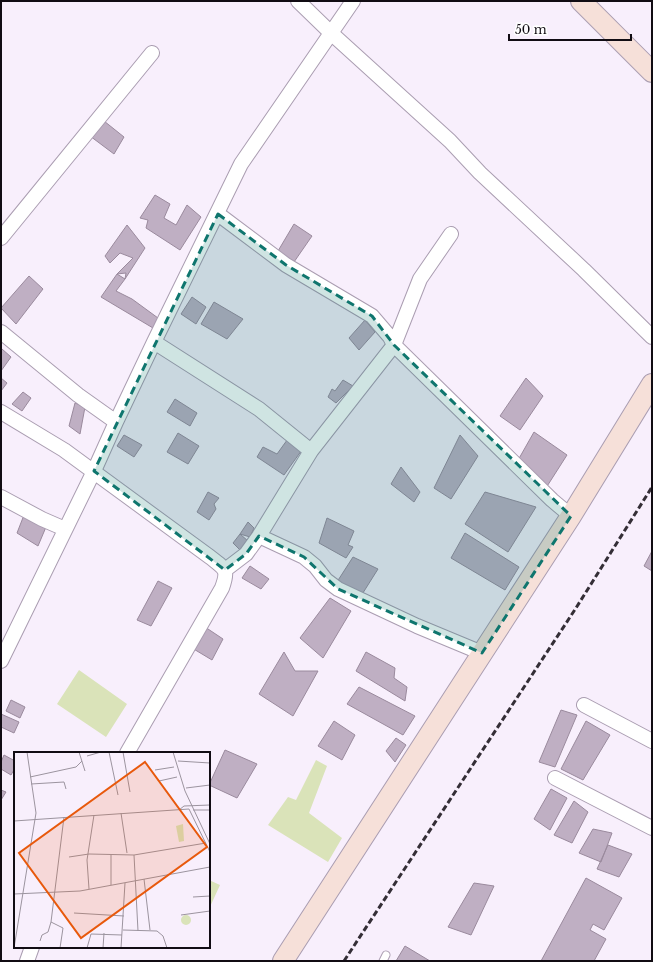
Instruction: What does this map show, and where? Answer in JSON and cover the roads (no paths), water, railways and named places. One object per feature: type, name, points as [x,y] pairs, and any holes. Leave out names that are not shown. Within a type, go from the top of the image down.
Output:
[{"type":"street","points":[[298,1],[450,141],[480,173],[584,270],[652,337]]},
{"type":"street","points":[[1,661],[241,164],[353,1]]},
{"type":"street","points":[[581,1],[652,72]]},
{"type":"street","points":[[1,238],[152,53]]},
{"type":"street","points":[[218,214],[286,265],[372,316],[390,337],[394,345],[571,516]]},
{"type":"street","points":[[225,570],[246,554],[259,536],[312,451],[394,345],[420,279],[451,234]]},
{"type":"street","points":[[1,332],[78,395],[116,422]]},
{"type":"street","points":[[154,342],[259,409],[312,451]]},
{"type":"street","points":[[285,960],[571,516],[652,384]]},
{"type":"street","points":[[1,412],[64,450],[94,471],[210,557],[225,570],[226,576],[222,588],[128,752]]},
{"type":"street","points":[[1,498],[65,529]]},
{"type":"street","points":[[259,536],[304,557],[315,566],[326,580],[338,589],[417,626],[482,653]]},
{"type":"street","points":[[584,705],[652,741]]},
{"type":"street","points":[[555,778],[652,828]]},
{"type":"street","points":[[27,961],[32,948]]},
{"type":"railway","points":[[344,961],[576,608],[652,487]]}]
